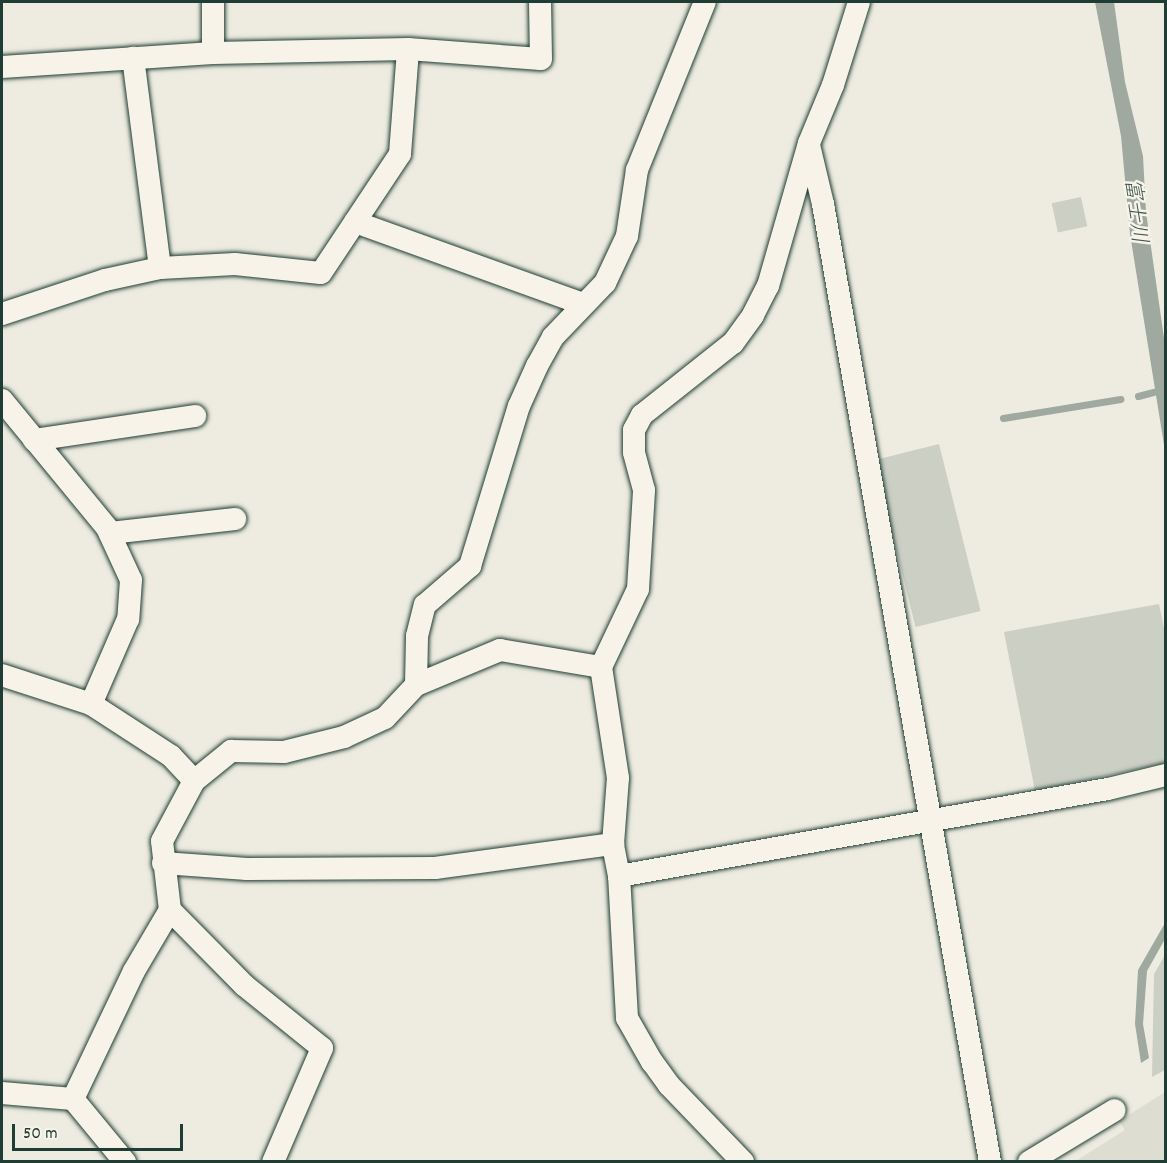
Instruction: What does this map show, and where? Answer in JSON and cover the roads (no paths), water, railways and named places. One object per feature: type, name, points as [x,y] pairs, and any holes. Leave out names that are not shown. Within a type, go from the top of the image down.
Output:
[{"type":"street","points":[[213,2],[213,53]]},
{"type":"street","points":[[2,67],[213,53],[408,49],[541,59],[540,2]]},
{"type":"street","points":[[416,684],[417,636],[425,606],[470,566],[519,406],[553,337],[605,283],[627,236],[637,170],[705,2]]},
{"type":"street","points":[[743,1161],[669,1085],[652,1062],[627,1018],[619,876],[613,844],[618,778],[601,667],[638,589],[644,490],[634,452],[634,430],[642,415],[733,343],[753,315],[768,286],[809,143],[833,85],[859,2]]},
{"type":"street","points":[[2,314],[105,280],[160,268],[235,264],[321,273],[400,154],[408,49]]},
{"type":"street","points":[[133,58],[160,268]]},
{"type":"street","points":[[809,143],[823,204],[929,822],[990,1161]]},
{"type":"street","points":[[355,222],[583,304]]},
{"type":"street","points":[[3,404],[110,532],[131,580],[128,619],[91,704]]},
{"type":"street","points":[[34,440],[195,416]]},
{"type":"street","points":[[110,532],[235,519]]},
{"type":"street","points":[[273,1161],[322,1048],[244,985],[170,910],[162,841],[194,781],[231,751],[284,752],[344,736],[385,718],[416,684],[500,650],[601,667]]},
{"type":"street","points":[[2,675],[91,704],[171,756],[194,781]]},
{"type":"street","points":[[619,876],[929,822],[1166,775]]},
{"type":"street","points":[[163,863],[247,869],[435,868],[613,844]]},
{"type":"street","points":[[73,1099],[134,971],[170,910]]},
{"type":"street","points":[[2,1093],[73,1099],[125,1161]]},
{"type":"street","points":[[1029,1161],[1115,1110]]},
{"type":"water","name":"富士川","points":[[1095,2],[1114,2],[1125,82],[1143,156],[1146,212],[1165,345],[1165,451],[1130,234],[1121,136]]},
{"type":"water","points":[[1165,923],[1165,939],[1147,971],[1143,1024],[1149,1058],[1141,1063],[1135,1024],[1138,970]]},
{"type":"waterway","points":[[1138,396],[1161,390]]},
{"type":"waterway","points":[[1003,418],[1120,399]]}]
